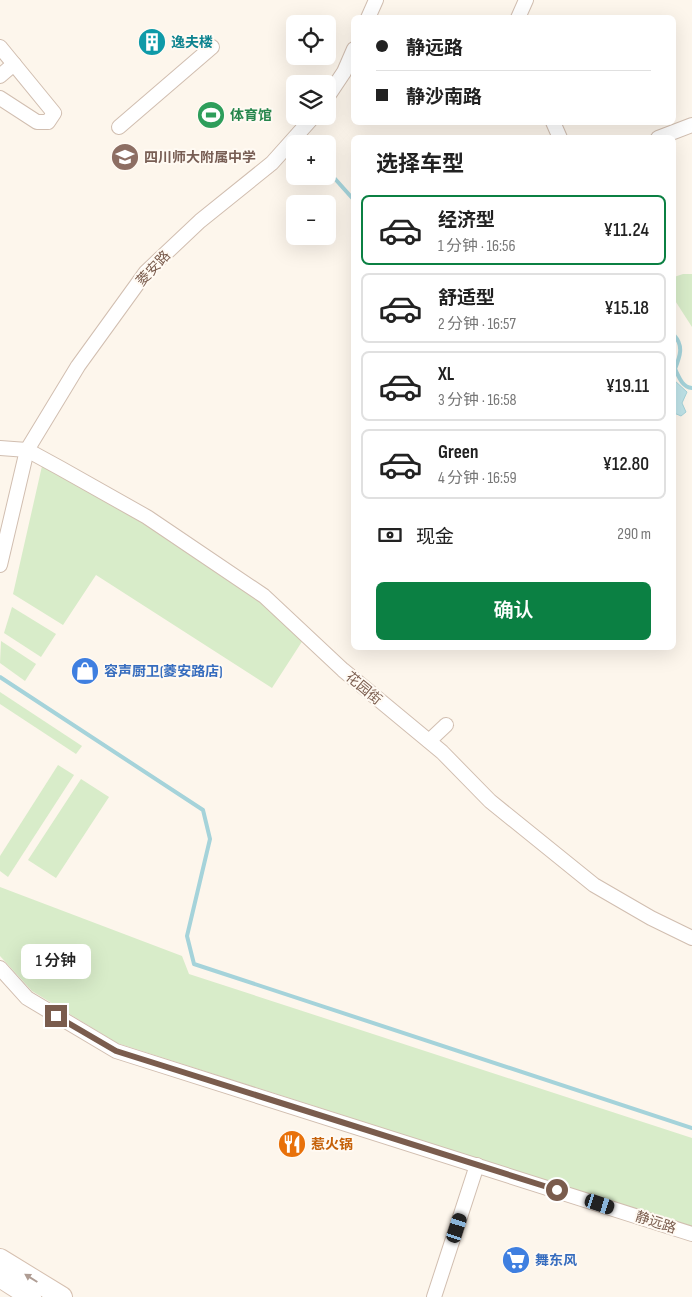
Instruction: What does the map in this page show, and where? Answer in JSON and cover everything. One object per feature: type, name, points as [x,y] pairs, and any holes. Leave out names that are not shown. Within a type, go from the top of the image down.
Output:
[{"type":"main road","points":[[0,1259],[62,1297]]},
{"type":"main road","points":[[0,1277],[31,1297]]},
{"type":"street","points":[[369,15],[376,0]]},
{"type":"street","points":[[519,15],[526,0]]},
{"type":"street","points":[[0,47],[54,113],[48,122],[37,122],[0,98]]},
{"type":"street","points":[[119,127],[212,47]]},
{"type":"street","points":[[336,84],[351,56]]},
{"type":"street","points":[[0,76],[14,64]]},
{"type":"street","name":"菱安路","points":[[0,565],[27,450],[78,366],[146,272],[200,221],[272,163],[306,125]]},
{"type":"street","points":[[666,135],[692,125]]},
{"type":"street","points":[[0,448],[27,450]]},
{"type":"street","name":"花园街","points":[[27,450],[148,517],[264,596],[343,670],[429,741],[490,801],[594,885],[651,918],[692,938]]},
{"type":"street","points":[[429,741],[446,725]]},
{"type":"street","name":"静远路","points":[[0,968],[26,998],[116,1051],[692,1234]]},
{"type":"street","points":[[434,1297],[477,1165]]},
{"type":"green space","points":[[692,274],[692,327],[676,302],[676,276]]},
{"type":"green space","points":[[42,466],[144,522],[258,600],[303,640],[272,688],[96,575],[63,625],[13,594]]},
{"type":"green space","points":[[12,607],[56,634],[41,657],[4,633]]},
{"type":"green space","points":[[1,641],[36,664],[25,681],[0,663]]},
{"type":"green space","points":[[0,692],[82,746],[76,754],[0,704]]},
{"type":"green space","points":[[58,765],[74,775],[8,877],[0,871],[0,856]]},
{"type":"green space","points":[[81,779],[109,797],[56,878],[28,860]]},
{"type":"green space","points":[[0,887],[182,956],[189,974],[692,1138],[692,1227],[117,1043],[32,991],[0,956]]},
{"type":"water","points":[[676,382],[687,392],[682,403],[686,412],[681,416],[676,414]]},
{"type":"waterway","points":[[336,180],[351,197]]},
{"type":"waterway","points":[[676,338],[680,347],[680,355],[676,366]]},
{"type":"waterway","points":[[676,371],[683,384],[692,388]]},
{"type":"waterway","points":[[0,677],[203,810],[210,839],[187,936],[194,964],[692,1128]]},
{"type":"place","name":"逸夫楼","points":[[152,42]]},
{"type":"place","name":"体育馆","points":[[211,115]]},
{"type":"place","name":"四川师大附属中学","points":[[125,157]]},
{"type":"place","name":"容声厨卫(菱安路店)","points":[[85,671]]},
{"type":"place","name":"惹火锅","points":[[292,1144]]},
{"type":"place","name":"舞东风","points":[[516,1260]]},
{"type":"route","points":[[56,1016],[116,1051],[557,1190]]}]
